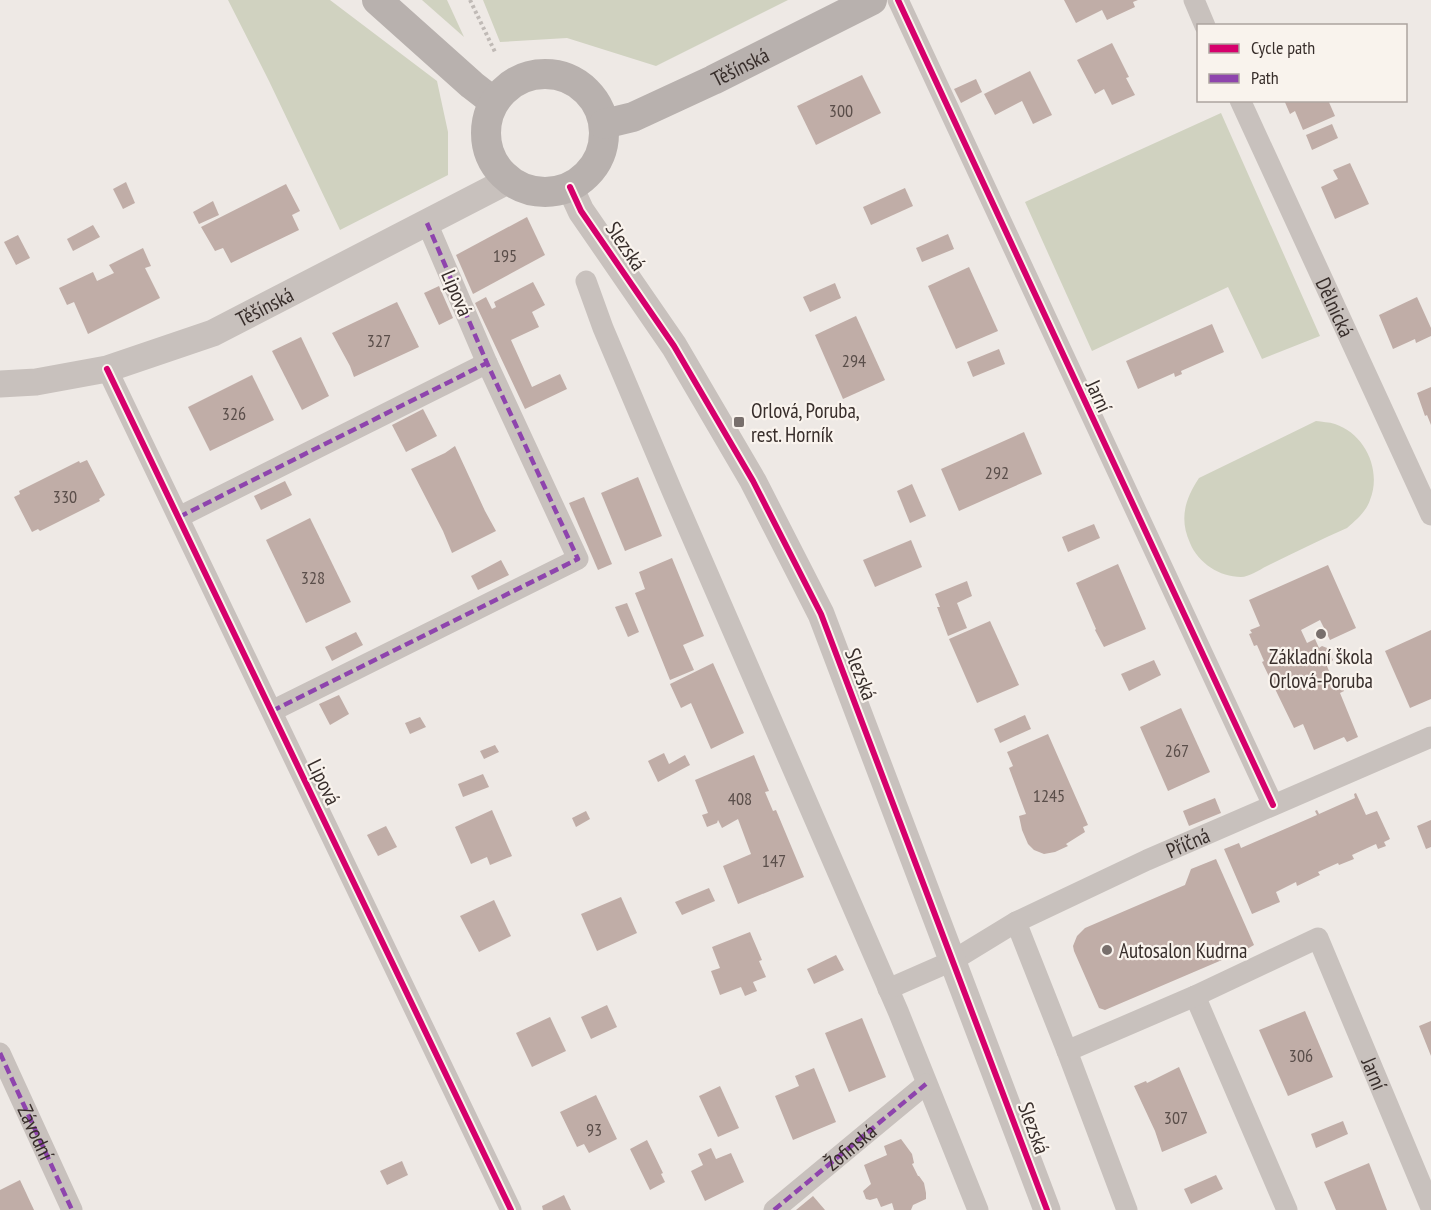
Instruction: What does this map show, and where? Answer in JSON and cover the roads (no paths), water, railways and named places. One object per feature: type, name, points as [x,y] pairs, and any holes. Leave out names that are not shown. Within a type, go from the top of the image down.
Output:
[{"type":"main road","points":[[377,0],[494,102]]},
{"type":"main road","name":"Těšínská","points":[[604,124],[633,117],[872,0]]},
{"type":"main road","points":[[539,74],[557,74],[574,81],[588,92],[599,106],[604,124],[604,143],[597,161],[586,176],[570,187],[555,192],[539,192],[523,188],[509,180],[497,168],[489,153],[486,135],[488,118],[494,102],[506,88],[521,78],[539,74]]},
{"type":"street","name":"Jarní","points":[[898,0],[1273,805]]},
{"type":"street","points":[[1194,0],[1204,24]]},
{"type":"street","name":"Dělnická","points":[[1241,102],[1431,515]]},
{"type":"street","name":"Těšínská","points":[[0,384],[36,382],[107,369],[213,333],[509,180]]},
{"type":"street","name":"Slezská","points":[[570,187],[581,211],[680,355],[753,481],[821,614],[1047,1210]]},
{"type":"street","name":"Lipová","points":[[272,711],[578,560],[487,363],[428,223]]},
{"type":"street","points":[[586,281],[603,328],[676,502],[888,989],[978,1210]]},
{"type":"street","points":[[179,517],[487,363]]},
{"type":"street","name":"Lipová","points":[[107,369],[511,1210]]},
{"type":"street","name":"Příčná","points":[[888,989],[952,961],[1016,922],[1147,860],[1431,737]]},
{"type":"street","points":[[1016,922],[1127,1210]]},
{"type":"street","name":"Jarní","points":[[1195,996],[1318,938],[1431,1208]]},
{"type":"street","points":[[1067,1051],[1195,996],[1287,1210]]},
{"type":"street","name":"Závodní","points":[[0,1053],[72,1210]]},
{"type":"street","name":"Žofinská","points":[[774,1210],[926,1084]]},
{"type":"place","name":"Orlová, Poruba, rest. Horník","points":[[739,422]]},
{"type":"place","name":"Základní škola Orlová-Poruba","points":[[1321,634]]},
{"type":"place","name":"Autosalon Kudrna","points":[[1107,950]]}]
